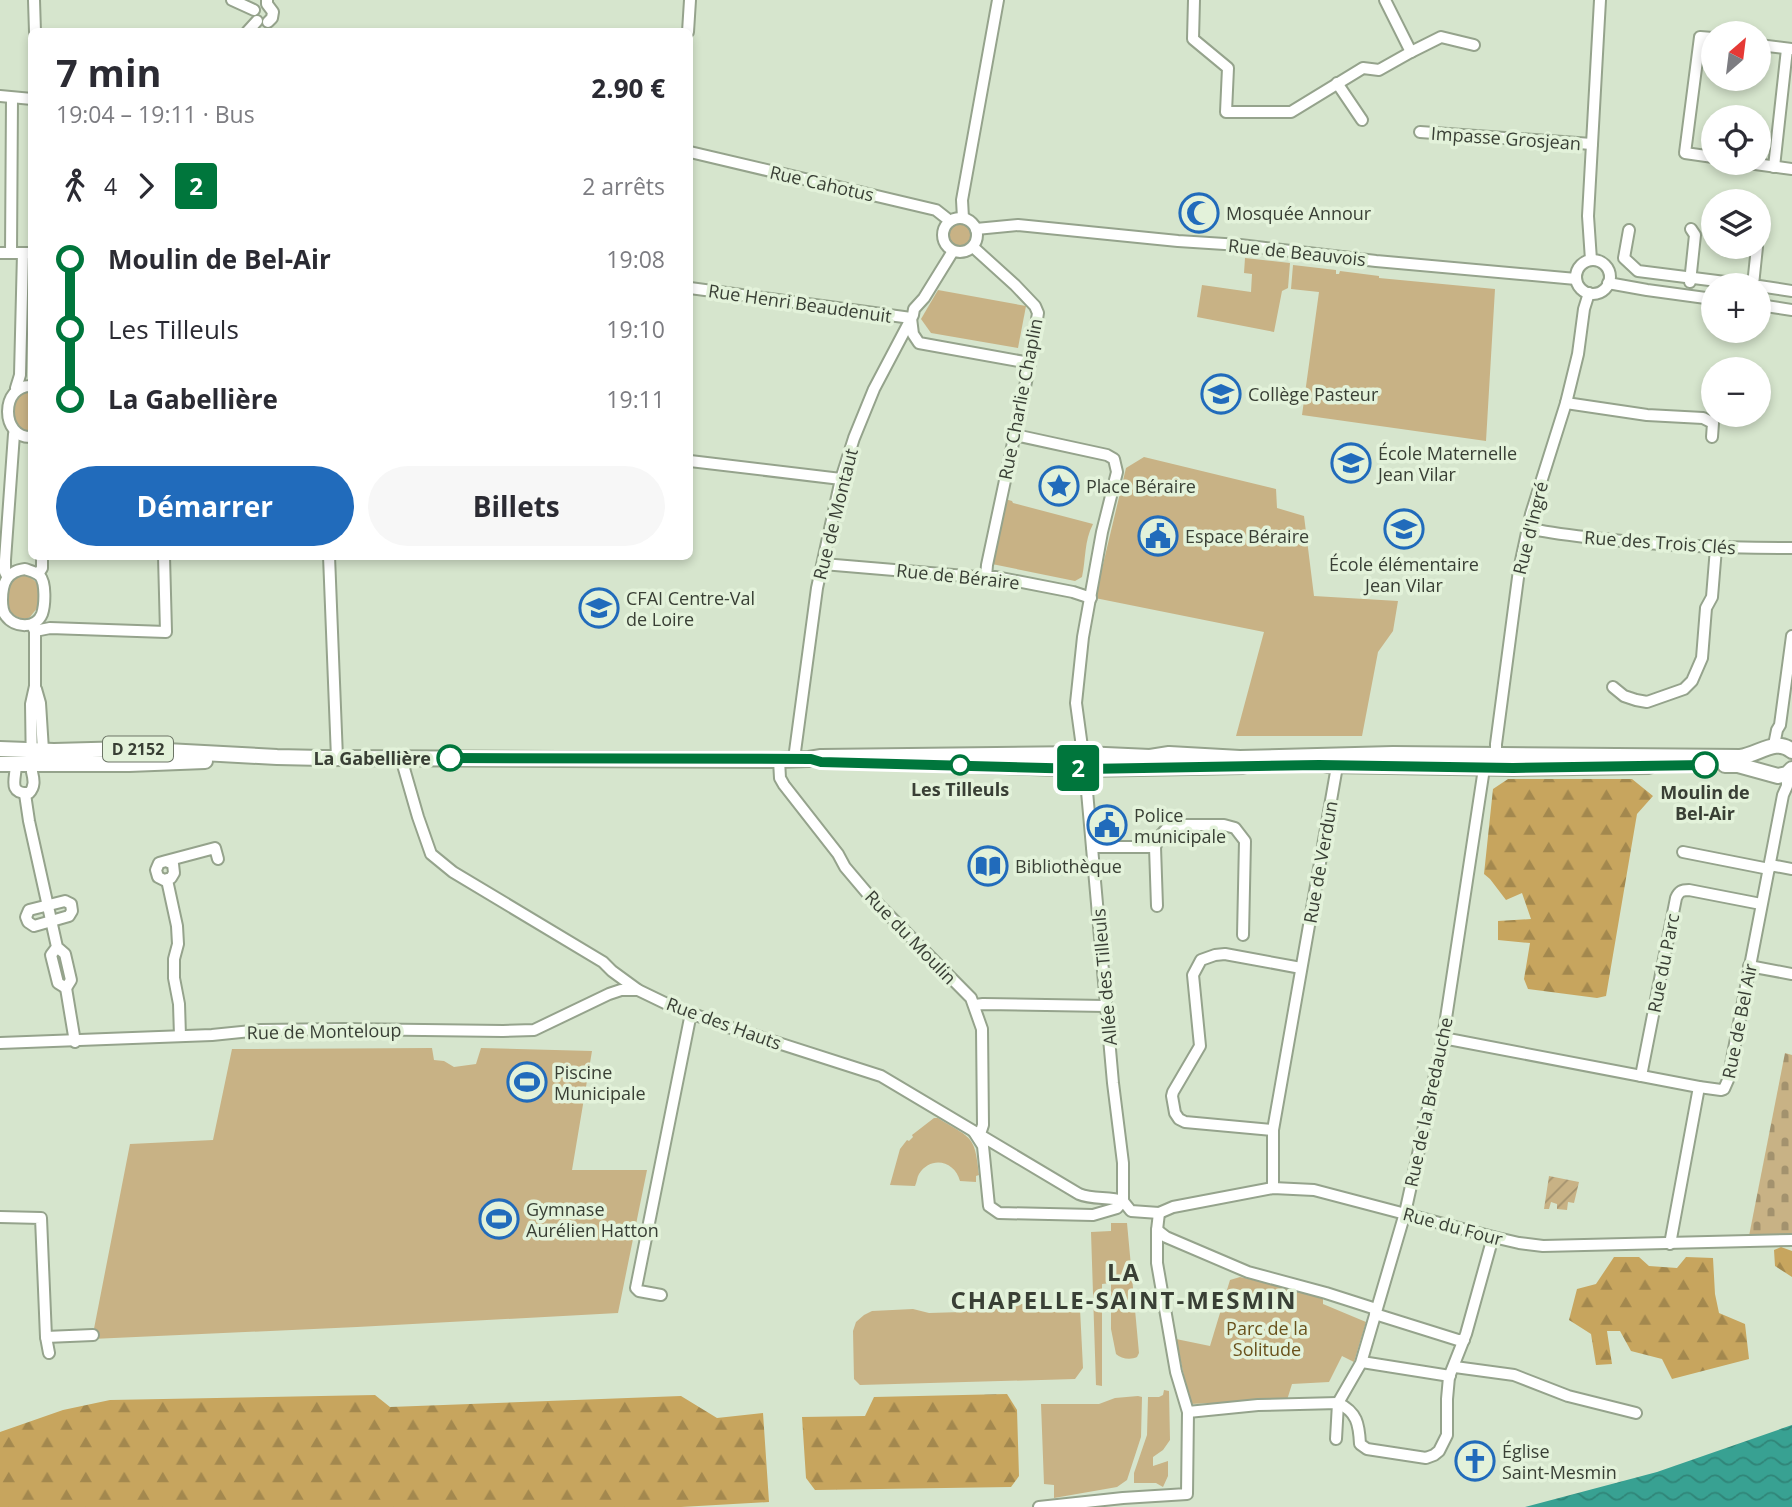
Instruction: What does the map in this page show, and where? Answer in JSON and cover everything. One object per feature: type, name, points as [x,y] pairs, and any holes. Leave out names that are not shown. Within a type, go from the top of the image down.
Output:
[{"type":"main road","name":"D 2152","points":[[1491,761],[1740,757],[1780,747]]},
{"type":"main road","points":[[1780,747],[1766,751],[1763,762],[1764,767],[1785,772]]},
{"type":"main road","name":"D 2152","points":[[0,749],[36,755],[129,749],[277,757],[786,760],[821,757],[1084,761],[1189,754],[1336,761],[1393,754],[1491,761],[1738,765],[1785,772]]},
{"type":"main road","name":"D 2152","points":[[0,764],[16,764],[36,755]]},
{"type":"street","points":[[34,0],[35,28]]},
{"type":"street","points":[[232,0],[272,28]]},
{"type":"street","points":[[688,28],[690,0]]},
{"type":"street","points":[[963,218],[962,200],[998,0]]},
{"type":"street","points":[[1194,0],[1193,39],[1228,68],[1226,112],[1291,112],[1363,68],[1379,70],[1441,37],[1474,45]]},
{"type":"street","points":[[1385,0],[1411,52]]},
{"type":"street","points":[[1591,260],[1588,216],[1600,0]]},
{"type":"street","points":[[250,28],[260,17],[260,4],[267,2],[273,12],[272,18],[260,17]]},
{"type":"street","points":[[1701,37],[1685,153],[1701,155]]},
{"type":"street","points":[[1771,47],[1789,49],[1774,167]]},
{"type":"street","points":[[1337,83],[1362,120]]},
{"type":"street","points":[[28,99],[6,97],[6,253],[27,253],[20,375],[16,388],[5,399],[1,413],[4,422],[14,434],[28,437]]},
{"type":"street","name":"Impasse Grosjean","points":[[1420,132],[1592,144]]},
{"type":"street","name":"Rue Cahotus","points":[[693,153],[936,210],[950,221]]},
{"type":"street","points":[[1771,167],[1792,169]]},
{"type":"street","points":[[963,218],[971,222],[976,229],[977,238],[973,247],[965,252],[953,251],[946,245],[944,230],[950,221],[963,218]]},
{"type":"street","name":"Rue de Beauvois","points":[[976,229],[1018,225],[1576,279]]},
{"type":"street","points":[[1689,295],[1695,235],[1691,229]]},
{"type":"street","points":[[1629,230],[1624,258],[1639,271],[1701,279]]},
{"type":"street","name":"Rue Charlie Chaplin","points":[[973,247],[1035,306],[1038,319],[986,577]]},
{"type":"street","name":"Rue de Montaut","points":[[786,760],[817,587],[841,479],[854,438],[874,389],[914,309],[924,298],[953,251]]},
{"type":"street","points":[[1591,260],[1602,263],[1609,277],[1603,290],[1594,294],[1580,288],[1576,279],[1581,264],[1591,260]]},
{"type":"street","points":[[1608,283],[1701,297]]},
{"type":"street","name":"Rue Henri Beaudenuit","points":[[693,288],[911,318]]},
{"type":"street","points":[[1771,288],[1792,291]]},
{"type":"street","name":"Rue d'Ingré","points":[[1491,761],[1514,601],[1528,528],[1566,402],[1589,293]]},
{"type":"street","points":[[1771,307],[1792,310]]},
{"type":"street","points":[[911,318],[913,334],[919,343],[1030,363]]},
{"type":"street","points":[[16,388],[28,386]]},
{"type":"street","points":[[1566,402],[1647,415],[1703,418],[1713,424],[1712,437]]},
{"type":"street","points":[[7,576],[5,560],[14,434]]},
{"type":"street","points":[[1014,435],[1099,452],[1114,459],[1117,472],[1102,531],[1083,637],[1076,703],[1084,761]]},
{"type":"street","points":[[693,461],[841,479]]},
{"type":"street","name":"Rue des Trois Clés","points":[[1528,528],[1648,544],[1716,548],[1792,548]]},
{"type":"street","points":[[1613,687],[1624,696],[1647,702],[1684,689],[1692,681],[1702,658],[1706,608],[1712,597],[1716,548]]},
{"type":"street","points":[[38,574],[42,560]]},
{"type":"street","points":[[26,794],[33,787],[34,781],[40,704],[35,686],[33,628],[43,611],[43,583],[38,574],[25,569],[7,576],[1,593],[2,610],[11,622],[33,628],[166,632],[164,560]]},
{"type":"street","points":[[329,560],[337,758]]},
{"type":"street","name":"Rue de Béraire","points":[[823,564],[996,577],[1091,598]]},
{"type":"street","points":[[1780,747],[1777,730],[1780,725],[1792,636]]},
{"type":"street","name":"Rue des Hauts","points":[[401,758],[431,854],[453,872],[603,962],[638,990],[722,1026],[881,1076],[1087,1197],[1123,1201]]},
{"type":"street","name":"Rue du Moulin","points":[[786,760],[780,778],[845,867],[975,1005],[982,1029],[983,1125],[977,1133]]},
{"type":"street","name":"Allée des Tilleuls","points":[[1084,761],[1113,1083],[1123,1163],[1123,1201]]},
{"type":"street","name":"Rue de Verdun","points":[[1273,1188],[1273,1130],[1336,761]]},
{"type":"street","name":"Rue de la Bredauche","points":[[1336,1439],[1338,1403],[1362,1362],[1405,1213],[1443,1038],[1491,761]]},
{"type":"street","points":[[16,764],[14,785],[18,792],[26,794]]},
{"type":"street","name":"Rue de Bel Air","points":[[1443,1038],[1699,1087],[1721,1090],[1727,1086],[1761,904],[1787,786],[1785,772]]},
{"type":"street","points":[[26,794],[29,821],[57,947],[51,956],[58,983],[66,988],[75,1042]]},
{"type":"street","points":[[1157,906],[1155,847],[1160,835],[1170,825],[1224,825],[1235,828],[1245,841],[1243,935]]},
{"type":"street","points":[[1092,847],[1155,847]]},
{"type":"street","points":[[180,1036],[179,1004],[174,978],[177,926],[167,880],[174,873],[173,864],[166,861],[215,848],[218,859]]},
{"type":"street","points":[[1683,852],[1792,869]]},
{"type":"street","name":"Rue du Parc","points":[[1641,1076],[1678,893],[1689,890],[1761,904]]},
{"type":"street","points":[[65,901],[71,904],[72,911],[69,916],[34,926],[28,922],[26,917],[29,910],[48,905],[65,901]]},
{"type":"street","points":[[1273,1130],[1185,1122],[1175,1113],[1173,1092],[1200,1046],[1193,975],[1201,960],[1225,954],[1301,968]]},
{"type":"street","points":[[1749,966],[1792,974]]},
{"type":"street","name":"Rue de Monteloup","points":[[0,1043],[75,1042],[261,1030],[534,1030],[609,994],[621,990],[638,990]]},
{"type":"street","points":[[975,1005],[1106,1006]]},
{"type":"street","points":[[661,1295],[636,1288],[691,1013]]},
{"type":"street","points":[[1670,1244],[1699,1087]]},
{"type":"street","points":[[977,1133],[983,1146],[989,1206],[999,1213],[1093,1215],[1111,1211],[1123,1201]]},
{"type":"street","points":[[985,1162],[991,1151],[1000,1147]]},
{"type":"street","name":"Rue du Four","points":[[1123,1201],[1132,1211],[1159,1213],[1185,1205],[1273,1188],[1314,1190],[1493,1237],[1543,1246],[1792,1240]]},
{"type":"street","points":[[1039,1507],[1188,1494],[1188,1412],[1176,1373],[1157,1263],[1159,1213]]},
{"type":"street","points":[[0,1217],[41,1218],[49,1353]]},
{"type":"street","points":[[1157,1230],[1167,1237],[1248,1272],[1326,1293],[1464,1340]]},
{"type":"street","points":[[1188,1412],[1258,1405],[1338,1403],[1352,1412],[1363,1447],[1426,1458],[1434,1455],[1445,1442],[1451,1373],[1466,1334],[1493,1237]]},
{"type":"street","points":[[46,1337],[93,1335]]},
{"type":"street","points":[[1362,1362],[1451,1373],[1514,1375],[1569,1396],[1636,1413]]},
{"type":"green space","points":[[960,224],[969,227],[972,236],[969,245],[960,248],[951,245],[948,236],[951,227]]},
{"type":"green space","points":[[1245,258],[1290,263],[1288,288],[1282,291],[1274,332],[1197,317],[1202,285],[1251,292],[1252,274],[1244,273]]},
{"type":"green space","points":[[1293,265],[1336,270],[1336,274],[1340,271],[1379,278],[1495,289],[1486,441],[1302,415],[1319,292],[1291,289]]},
{"type":"green space","points":[[938,290],[1026,306],[1018,348],[931,333],[921,319]]},
{"type":"green space","points":[[28,392],[28,432],[19,430],[8,408],[21,394]]},
{"type":"green space","points":[[1144,457],[1276,489],[1277,508],[1304,516],[1314,596],[1398,601],[1393,631],[1378,652],[1362,736],[1236,736],[1264,632],[1095,598],[1126,468]]},
{"type":"green space","points":[[1005,499],[1093,524],[1082,577],[1075,581],[992,564]]},
{"type":"green space","points":[[27,574],[38,584],[38,607],[25,620],[13,615],[9,610],[11,579]]},
{"type":"green space","points":[[1508,779],[1632,779],[1653,796],[1637,814],[1606,996],[1597,998],[1528,989],[1524,979],[1530,943],[1498,940],[1498,921],[1531,919],[1522,893],[1506,900],[1484,874],[1493,789]]},
{"type":"green space","points":[[432,1048],[434,1060],[444,1061],[454,1067],[476,1064],[481,1048],[592,1051],[572,1170],[647,1170],[618,1313],[92,1339],[130,1144],[213,1140],[232,1049]]},
{"type":"green space","points":[[1785,1053],[1792,1055],[1792,1235],[1749,1236]]},
{"type":"green space","points":[[934,1118],[964,1134],[973,1144],[979,1175],[976,1176],[976,1182],[960,1181],[948,1165],[936,1163],[924,1168],[918,1175],[915,1186],[890,1185],[900,1149],[912,1135]]},
{"type":"green space","points":[[1549,1176],[1579,1182],[1574,1203],[1568,1202],[1567,1210],[1557,1209],[1557,1204],[1551,1202],[1549,1209],[1544,1209]]},
{"type":"green space","points":[[1111,1223],[1127,1223],[1139,1353],[1137,1357],[1129,1359],[1116,1354],[1111,1329],[1111,1283],[1102,1284],[1102,1386],[1096,1385],[1091,1232],[1111,1231]]},
{"type":"green space","points":[[1781,1247],[1792,1251],[1792,1277],[1775,1266],[1774,1250]]},
{"type":"green space","points":[[1614,1257],[1639,1257],[1649,1266],[1677,1268],[1686,1257],[1713,1258],[1719,1313],[1745,1324],[1749,1359],[1672,1379],[1662,1359],[1631,1351],[1620,1331],[1607,1331],[1612,1364],[1596,1365],[1591,1334],[1569,1320],[1577,1289],[1596,1284]]},
{"type":"green space","name":"Parc de la Solitude","points":[[1240,1277],[1323,1296],[1323,1304],[1366,1322],[1354,1362],[1342,1356],[1329,1382],[1292,1384],[1287,1400],[1190,1404],[1176,1339],[1210,1346],[1230,1280]]},
{"type":"green space","points":[[1071,1303],[1080,1309],[1083,1368],[1075,1379],[860,1385],[854,1379],[853,1331],[856,1322],[872,1311],[913,1309],[929,1313],[962,1312],[978,1305]]},
{"type":"green space","points":[[1164,1390],[1169,1391],[1170,1440],[1163,1450],[1153,1457],[1153,1466],[1168,1461],[1168,1476],[1163,1487],[1156,1483],[1134,1483],[1134,1473],[1147,1435],[1148,1397],[1159,1397]]},
{"type":"green space","points":[[1007,1394],[1017,1410],[1019,1476],[1011,1487],[815,1490],[806,1478],[802,1417],[865,1416],[874,1397]]},
{"type":"green space","points":[[375,1395],[390,1407],[681,1396],[717,1418],[763,1413],[769,1502],[681,1507],[0,1507],[0,1432],[63,1410],[110,1400]]},
{"type":"green space","points":[[1142,1397],[1141,1437],[1127,1480],[1117,1487],[1054,1498],[1054,1485],[1044,1484],[1041,1404],[1099,1404],[1115,1398]]},
{"type":"water","points":[[1792,1425],[1792,1507],[1525,1507],[1657,1472]]},
{"type":"bus line","name":"2","points":[[450,758],[811,759],[821,762],[1085,769],[1319,765],[1513,768],[1705,765]]},
{"type":"place","name":"Mosquée Annour","points":[[1199,213]]},
{"type":"place","name":"Collège Pasteur","points":[[1221,394]]},
{"type":"place","name":"École Maternelle Jean Vilar","points":[[1351,463]]},
{"type":"place","name":"Place Béraire","points":[[1059,486]]},
{"type":"place","name":"École élémentaire Jean Vilar","points":[[1404,529]]},
{"type":"place","name":"Espace Béraire","points":[[1158,536]]},
{"type":"place","name":"CFAI Centre-Val de Loire","points":[[599,608]]},
{"type":"place","name":"La Gabellière","points":[[450,758]]},
{"type":"place","name":"Les Tilleuls","points":[[960,765]]},
{"type":"place","name":"Moulin de Bel-Air","points":[[1705,765]]},
{"type":"place","name":"Police municipale","points":[[1107,825]]},
{"type":"place","name":"Bibliothèque","points":[[988,866]]},
{"type":"place","name":"Piscine Municipale","points":[[527,1082]]},
{"type":"place","name":"Gymnase Aurélien Hatton","points":[[499,1219]]},
{"type":"place","name":"Église Saint-Mesmin","points":[[1475,1461]]},
{"type":"district","name":"LA CHAPELLE-SAINT-MESMIN","points":[[1124,1285]]}]
